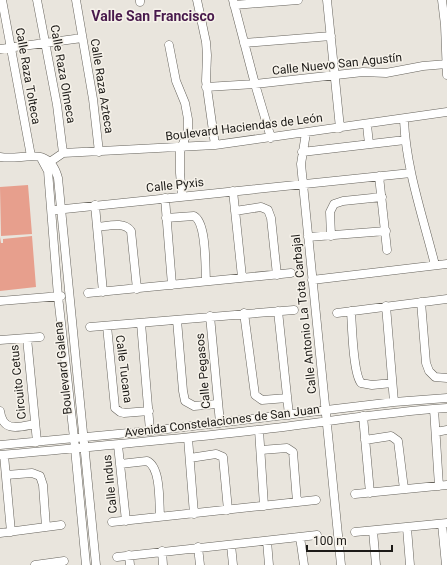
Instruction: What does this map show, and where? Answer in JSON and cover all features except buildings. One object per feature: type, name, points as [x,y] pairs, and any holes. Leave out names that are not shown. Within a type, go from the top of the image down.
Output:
[{"type":"street","name":"Calle Raza Tolteca","points":[[2,0],[30,156]]},
{"type":"street","name":"Calle Raza Olmeca","points":[[37,0],[46,42],[63,153]]},
{"type":"street","name":"Calle Raza Azteca","points":[[76,0],[94,105],[99,152]]},
{"type":"street","points":[[197,0],[207,56],[206,86],[215,145]]},
{"type":"street","points":[[271,138],[254,84],[234,2],[298,0]]},
{"type":"street","points":[[327,0],[340,128]]},
{"type":"street","points":[[442,0],[446,25],[447,75]]},
{"type":"street","points":[[244,43],[331,36]]},
{"type":"street","points":[[0,48],[82,38]]},
{"type":"street","points":[[168,45],[176,81],[187,114],[188,130],[182,148],[180,164],[182,196]]},
{"type":"street","name":"Calle Nuevo San Agustín","points":[[206,86],[254,84],[334,75],[386,73],[423,66],[447,64]]},
{"type":"street","name":"Boulevard Haciendas de León","points":[[63,153],[182,148],[215,145],[404,120],[447,112]]},
{"type":"street","points":[[404,120],[405,140],[411,173],[435,265]]},
{"type":"street","points":[[367,125],[369,144]]},
{"type":"street","name":"Calle Antonio La Tota Carbajal","points":[[306,133],[302,152],[303,184],[341,565]]},
{"type":"street","points":[[302,152],[405,140]]},
{"type":"street","points":[[0,157],[10,158],[30,156],[48,165],[63,153]]},
{"type":"street","name":"Boulevard Galena","points":[[48,165],[59,188],[79,448],[86,565]]},
{"type":"street","name":"Boulevard Galena","points":[[48,165],[50,211],[58,296],[78,438]]},
{"type":"street","name":"Calle Pyxis","points":[[50,211],[95,205],[411,173]]},
{"type":"street","points":[[379,176],[387,250]]},
{"type":"street","points":[[233,191],[242,277]]},
{"type":"street","points":[[332,236],[330,212],[334,204],[343,201],[382,197]]},
{"type":"street","points":[[165,198],[172,285]]},
{"type":"street","points":[[95,205],[103,292]]},
{"type":"street","points":[[235,211],[261,207],[268,210],[271,218],[277,274]]},
{"type":"street","points":[[166,218],[194,216],[200,220],[206,281]]},
{"type":"street","points":[[97,227],[120,225],[130,229],[137,289]]},
{"type":"street","points":[[308,237],[386,231]]},
{"type":"street","points":[[312,280],[447,264]]},
{"type":"street","points":[[88,293],[291,273]]},
{"type":"street","points":[[0,302],[68,296]]},
{"type":"street","points":[[337,313],[447,299]]},
{"type":"street","points":[[421,302],[429,371],[435,377],[447,378]]},
{"type":"street","points":[[386,306],[394,402]]},
{"type":"street","points":[[141,323],[244,313],[294,310]]},
{"type":"street","points":[[278,311],[289,415]]},
{"type":"street","points":[[351,311],[356,370],[359,381],[372,385],[392,383]]},
{"type":"street","points":[[244,313],[255,395],[262,400],[287,398]]},
{"type":"street","name":"Calle Pegasos","points":[[210,316],[220,424]]},
{"type":"street","points":[[177,320],[182,391],[185,401],[194,406],[217,404]]},
{"type":"street","name":"Calle Tucana","points":[[149,411],[124,413],[120,412],[116,408],[107,326],[141,323],[149,411],[150,431]]},
{"type":"street","points":[[90,327],[107,326]]},
{"type":"street","points":[[27,338],[40,336]]},
{"type":"street","name":"Circuito Cetus","points":[[0,340],[27,338],[37,442]]},
{"type":"street","name":"Avenida Constelaciones de San Juan","points":[[0,445],[220,424],[394,402],[447,398]]},
{"type":"street","name":"Avenida Constelaciones de San Juan","points":[[2,455],[188,438],[363,416],[447,408]]},
{"type":"street","points":[[355,494],[443,485],[434,409]]},
{"type":"street","name":"Circuito Cetus","points":[[0,411],[3,422],[6,425],[12,427],[35,424]]},
{"type":"street","points":[[363,416],[370,493]]},
{"type":"street","points":[[259,430],[264,506]]},
{"type":"street","points":[[436,432],[447,430]]},
{"type":"street","points":[[365,440],[391,436],[398,441],[404,489]]},
{"type":"street","points":[[188,438],[194,514]]},
{"type":"street","name":"Calle Indus","points":[[118,445],[126,521]]},
{"type":"street","name":"Boulevard Galena","points":[[79,448],[96,565]]},
{"type":"street","points":[[261,450],[287,448],[293,452],[297,502]]},
{"type":"street","points":[[190,458],[216,454],[223,457],[228,510]]},
{"type":"street","points":[[2,455],[6,475],[12,532]]},
{"type":"street","points":[[120,464],[147,461],[154,466],[160,516]]},
{"type":"street","points":[[6,475],[32,473],[40,476],[43,485],[46,527]]},
{"type":"street","points":[[112,522],[316,500]]},
{"type":"street","points":[[355,532],[408,528],[444,523],[446,565]]},
{"type":"street","points":[[0,533],[61,525]]},
{"type":"street","points":[[408,528],[410,565]]},
{"type":"street","points":[[373,531],[376,565]]},
{"type":"street","points":[[117,557],[317,535]]},
{"type":"street","points":[[300,538],[304,565]]},
{"type":"street","points":[[267,541],[269,565]]},
{"type":"street","points":[[231,545],[233,565]]},
{"type":"street","points":[[198,547],[200,565]]},
{"type":"street","points":[[162,551],[163,565]]},
{"type":"street","points":[[129,555],[130,565]]},
{"type":"street","points":[[35,565],[64,561]]},
{"type":"shaded area","points":[[28,185],[32,234],[1,236],[0,187]]},
{"type":"shaded area","points":[[32,236],[36,287],[0,291],[0,237],[1,243],[3,243],[3,239]]},
{"type":"district","name":"Valle San Francisco","points":[[153,16]]}]
